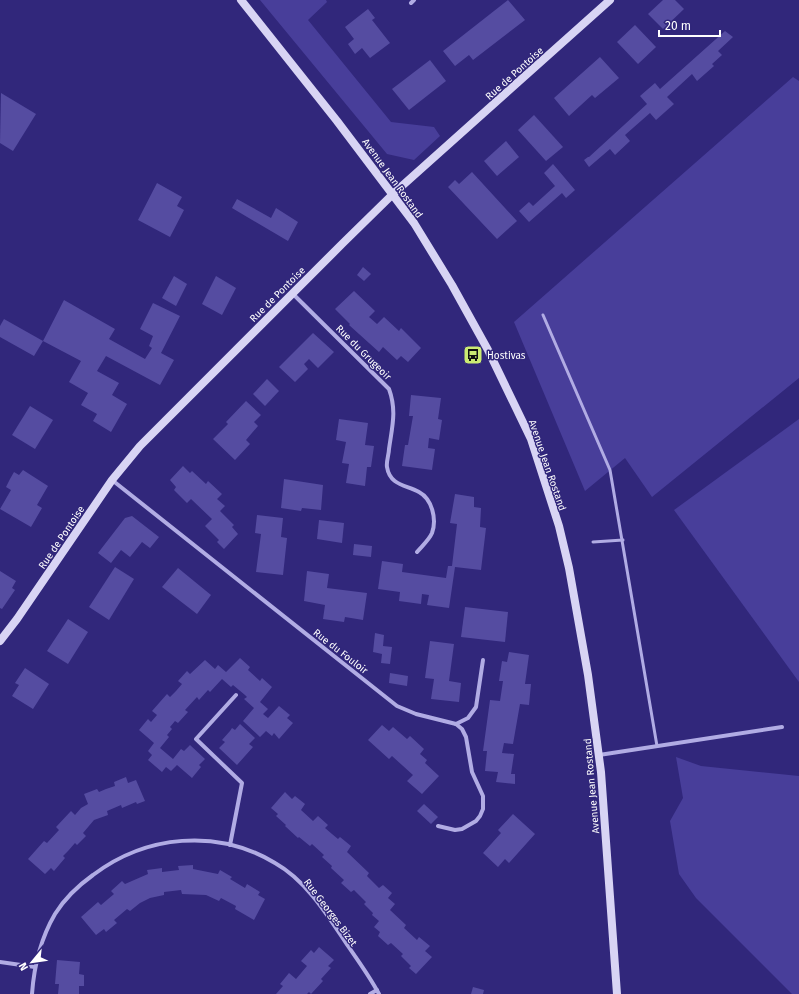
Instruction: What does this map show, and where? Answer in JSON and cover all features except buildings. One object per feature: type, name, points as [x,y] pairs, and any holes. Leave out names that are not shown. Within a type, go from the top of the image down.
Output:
[{"type":"street","name":"Avenue Jean Rostand","points":[[241,0],[342,126],[414,223],[452,285],[501,374],[531,439],[557,519],[569,568],[587,667],[600,755],[617,994]]},
{"type":"street","name":"Rue de Pontoise","points":[[0,641],[17,619],[112,480],[140,446],[393,194],[610,0]]},
{"type":"street","name":"Rue du Grugeoir","points":[[292,293],[389,389],[393,400],[394,411],[387,467],[393,479],[399,484],[419,492],[424,496],[433,512],[434,519],[432,534],[417,552]]},
{"type":"street","name":"Rue du Fouloir","points":[[112,480],[397,706],[416,714],[456,724]]},
{"type":"street","points":[[438,826],[455,830],[469,826],[480,816],[484,803],[481,791],[474,780],[466,737],[462,729],[456,724],[468,718],[476,707],[484,660]]},
{"type":"street","points":[[230,845],[242,783],[196,739],[236,695]]},
{"type":"street","points":[[600,755],[782,727]]},
{"type":"street","name":"Rue Georges Bizet","points":[[32,994],[35,967],[47,930],[56,913],[75,889],[114,861],[143,848],[170,841],[197,840],[230,845],[250,851],[269,860],[288,872],[309,893],[336,929],[378,992]]},
{"type":"street","points":[[0,962],[35,967]]},
{"type":"street","points":[[370,994],[378,992]]},
{"type":"lane","points":[[543,315],[610,470],[657,746]]},
{"type":"lane","points":[[594,542],[623,540]]},
{"type":"shaded area","points":[[260,0],[326,0],[327,2],[308,20],[391,122],[434,127],[440,136],[414,160],[387,154]]},
{"type":"shaded area","points":[[793,77],[799,81],[799,378],[652,497],[625,458],[585,491],[514,322]]},
{"type":"shaded area","points":[[799,419],[799,682],[674,510]]},
{"type":"shaded area","points":[[676,757],[701,766],[799,776],[799,994],[792,994],[696,898],[679,874],[670,821],[683,798]]},
{"type":"place","name":"Hostivas","points":[[473,355]]}]
